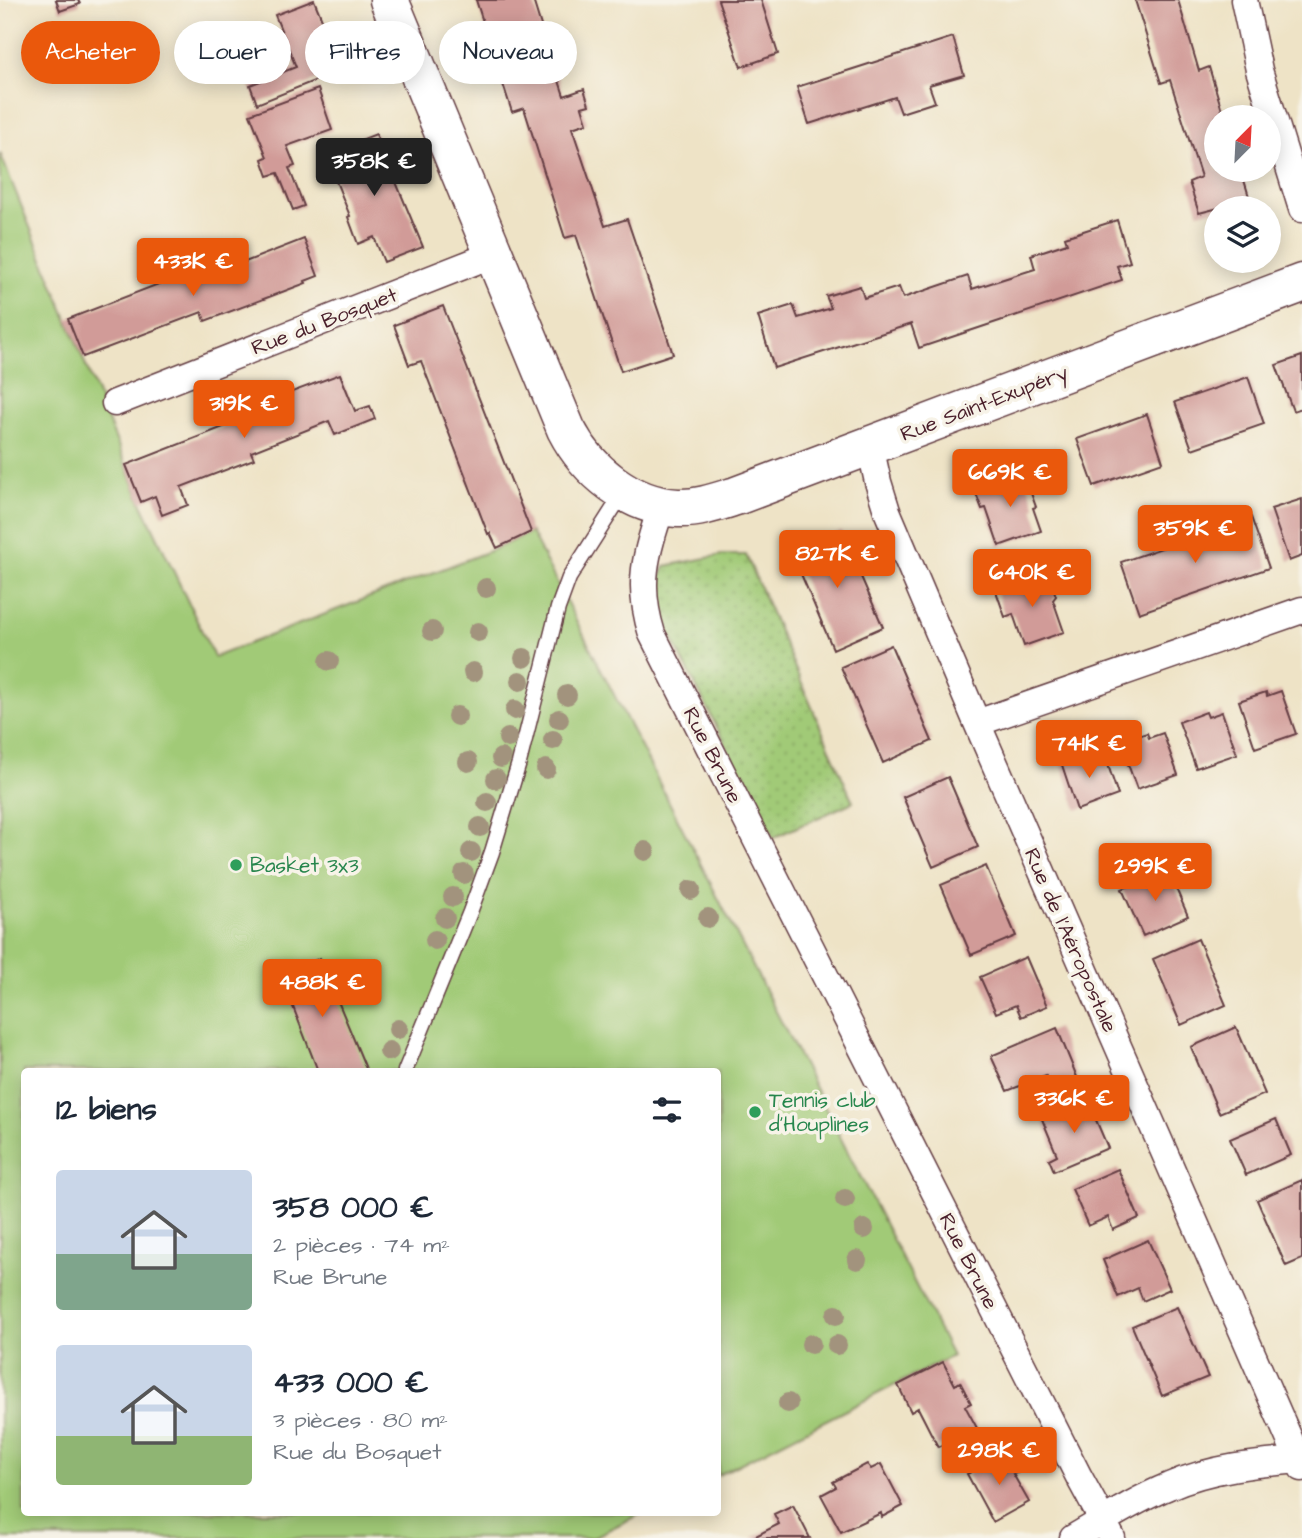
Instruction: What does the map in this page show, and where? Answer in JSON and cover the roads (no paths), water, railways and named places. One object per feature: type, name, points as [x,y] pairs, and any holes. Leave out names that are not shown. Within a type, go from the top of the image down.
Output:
[{"type":"street","points":[[389,0],[557,410],[573,442],[602,476],[624,491],[663,505]]},
{"type":"street","points":[[1244,0],[1259,70],[1302,209]]},
{"type":"street","name":"Rue du Bosquet","points":[[115,403],[494,254]]},
{"type":"street","name":"Rue Saint-Exupéry","points":[[663,505],[675,508],[703,506],[736,496],[1302,283]]},
{"type":"street","name":"Rue de l'Aéropostale","points":[[870,446],[887,511],[976,723],[1301,1463]]},
{"type":"street","name":"Rue Brune","points":[[663,505],[652,537],[643,578],[644,606],[652,634],[1107,1530]]},
{"type":"street","points":[[976,723],[1302,610]]},
{"type":"street","points":[[1073,1538],[1107,1530],[1153,1493],[1191,1478],[1249,1465],[1301,1463]]},
{"type":"lane","points":[[406,1068],[492,852],[569,578],[624,491]]},
{"type":"place","name":"Basket 3x3","points":[[236,865]]},
{"type":"place","name":"Tennis club d'Houplines","points":[[755,1112]]}]
